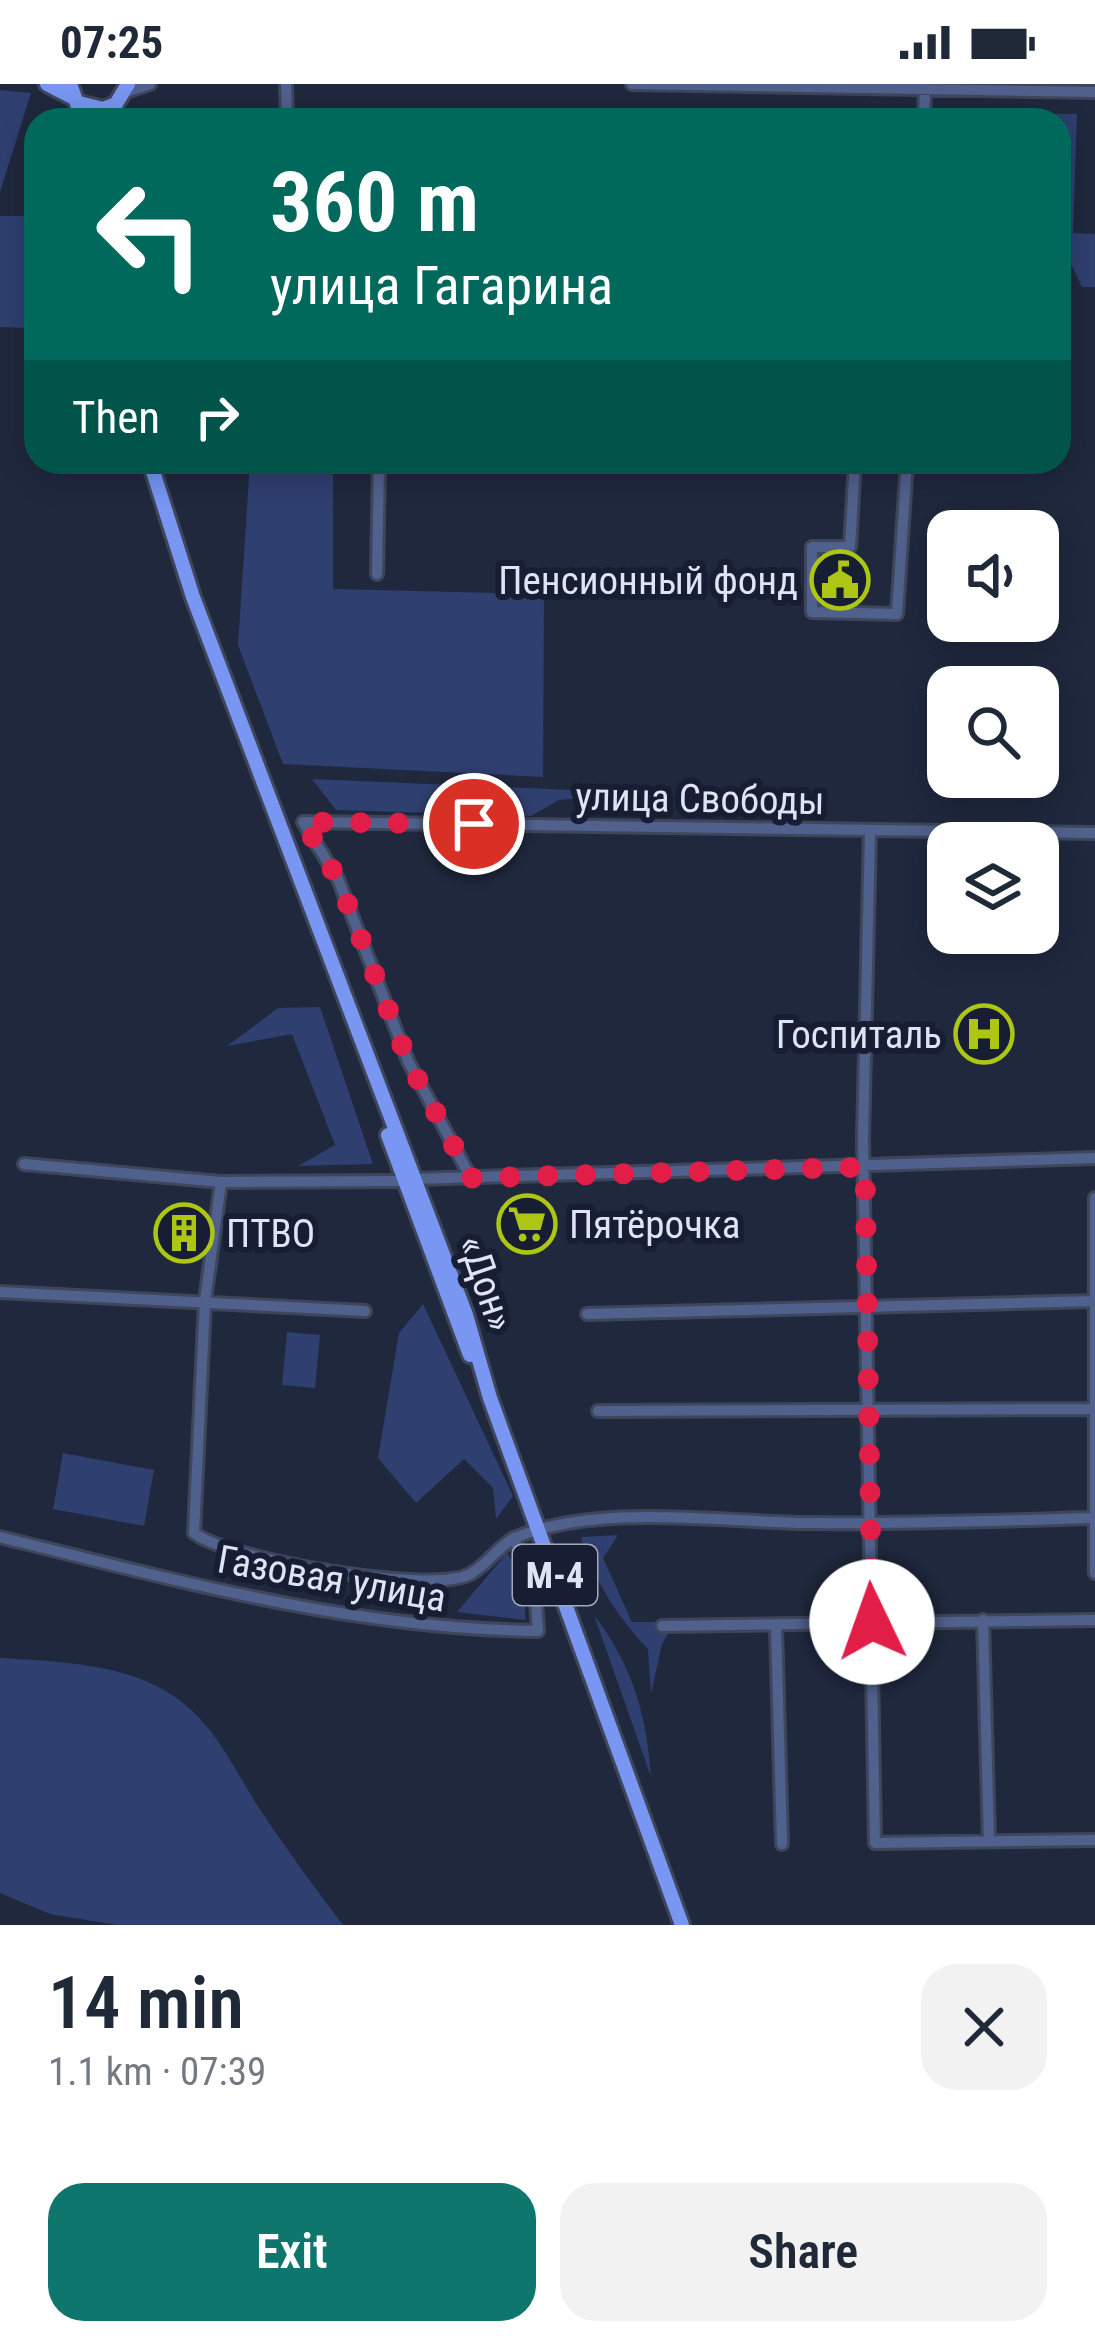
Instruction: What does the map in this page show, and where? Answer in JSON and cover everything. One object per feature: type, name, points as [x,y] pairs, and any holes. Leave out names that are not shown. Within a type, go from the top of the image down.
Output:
[{"type":"main road","points":[[46,84],[74,95]]},
{"type":"main road","points":[[154,474],[193,598],[409,1180]]},
{"type":"main road","name":"М-4","points":[[409,1180],[454,1319],[490,1398],[682,1925]]},
{"type":"street","points":[[121,100],[150,84]]},
{"type":"street","points":[[632,84],[1095,92]]},
{"type":"street","points":[[924,108],[925,89]]},
{"type":"street","points":[[377,574],[379,474]]},
{"type":"street","points":[[854,474],[850,547],[812,548],[812,612],[896,614],[907,474]]},
{"type":"street","name":"улица Свободы","points":[[471,1178],[408,1061],[338,879],[303,822],[1095,832]]},
{"type":"street","points":[[870,832],[865,1167],[875,1843],[1095,1840]]},
{"type":"street","points":[[25,1164],[221,1182],[1095,1159]]},
{"type":"street","points":[[221,1182],[205,1300],[194,1534],[207,1544],[277,1563],[375,1578],[469,1576],[514,1538],[538,1529],[599,1520],[867,1524],[1093,1518]]},
{"type":"street","points":[[1095,1198],[1095,1573]]},
{"type":"street","points":[[0,1292],[365,1311]]},
{"type":"street","points":[[587,1314],[1093,1301]]},
{"type":"street","points":[[598,1411],[1093,1409]]},
{"type":"street","name":"Газовая улица","points":[[0,1537],[259,1601],[440,1630],[538,1631],[536,1601],[514,1538]]},
{"type":"street","points":[[983,1620],[989,1840]]},
{"type":"street","points":[[662,1626],[1095,1620]]},
{"type":"street","points":[[776,1627],[782,1844]]},
{"type":"shaded area","points":[[0,90],[31,93],[24,108],[0,192]]},
{"type":"shaded area","points":[[1071,114],[1077,114],[1073,233],[1095,234],[1095,287],[1082,287],[1071,264]]},
{"type":"shaded area","points":[[0,216],[24,216],[24,328],[0,327]]},
{"type":"shaded area","points":[[249,474],[333,474],[333,589],[544,594],[543,777],[283,764],[238,645]]},
{"type":"shaded area","points":[[312,779],[641,793],[559,800],[531,816],[336,810]]},
{"type":"shaded area","points":[[320,1007],[373,1164],[298,1166],[335,1145],[292,1034],[227,1046],[278,1008]]},
{"type":"shaded area","points":[[423,1304],[513,1496],[496,1519],[493,1488],[464,1459],[416,1503],[378,1458],[399,1333]]},
{"type":"shaded area","points":[[287,1332],[320,1335],[315,1388],[282,1385]]},
{"type":"shaded area","points":[[63,1453],[154,1470],[144,1526],[53,1509]]},
{"type":"shaded area","points":[[618,1535],[603,1558],[632,1622],[675,1622],[662,1644],[651,1694],[648,1649],[608,1597],[581,1537]]},
{"type":"shaded area","points":[[507,1553],[526,1581],[525,1620],[457,1612]]},
{"type":"shaded area","points":[[594,1615],[618,1652],[635,1692],[651,1777]]},
{"type":"shaded area","points":[[0,1658],[62,1662],[126,1674],[181,1702],[220,1744],[271,1826],[343,1925],[117,1925],[50,1914],[0,1893]]},
{"type":"place","name":"Пенсионный фонд","points":[[840,580]]},
{"type":"place","name":"Госпиталь","points":[[984,1034]]},
{"type":"place","name":"Пятёрочка","points":[[527,1224]]},
{"type":"place","name":"ПТВО","points":[[184,1233]]},
{"type":"route","points":[[474,824],[303,822],[338,879],[408,1061],[471,1178],[580,1171],[865,1167],[872,1622]]}]
